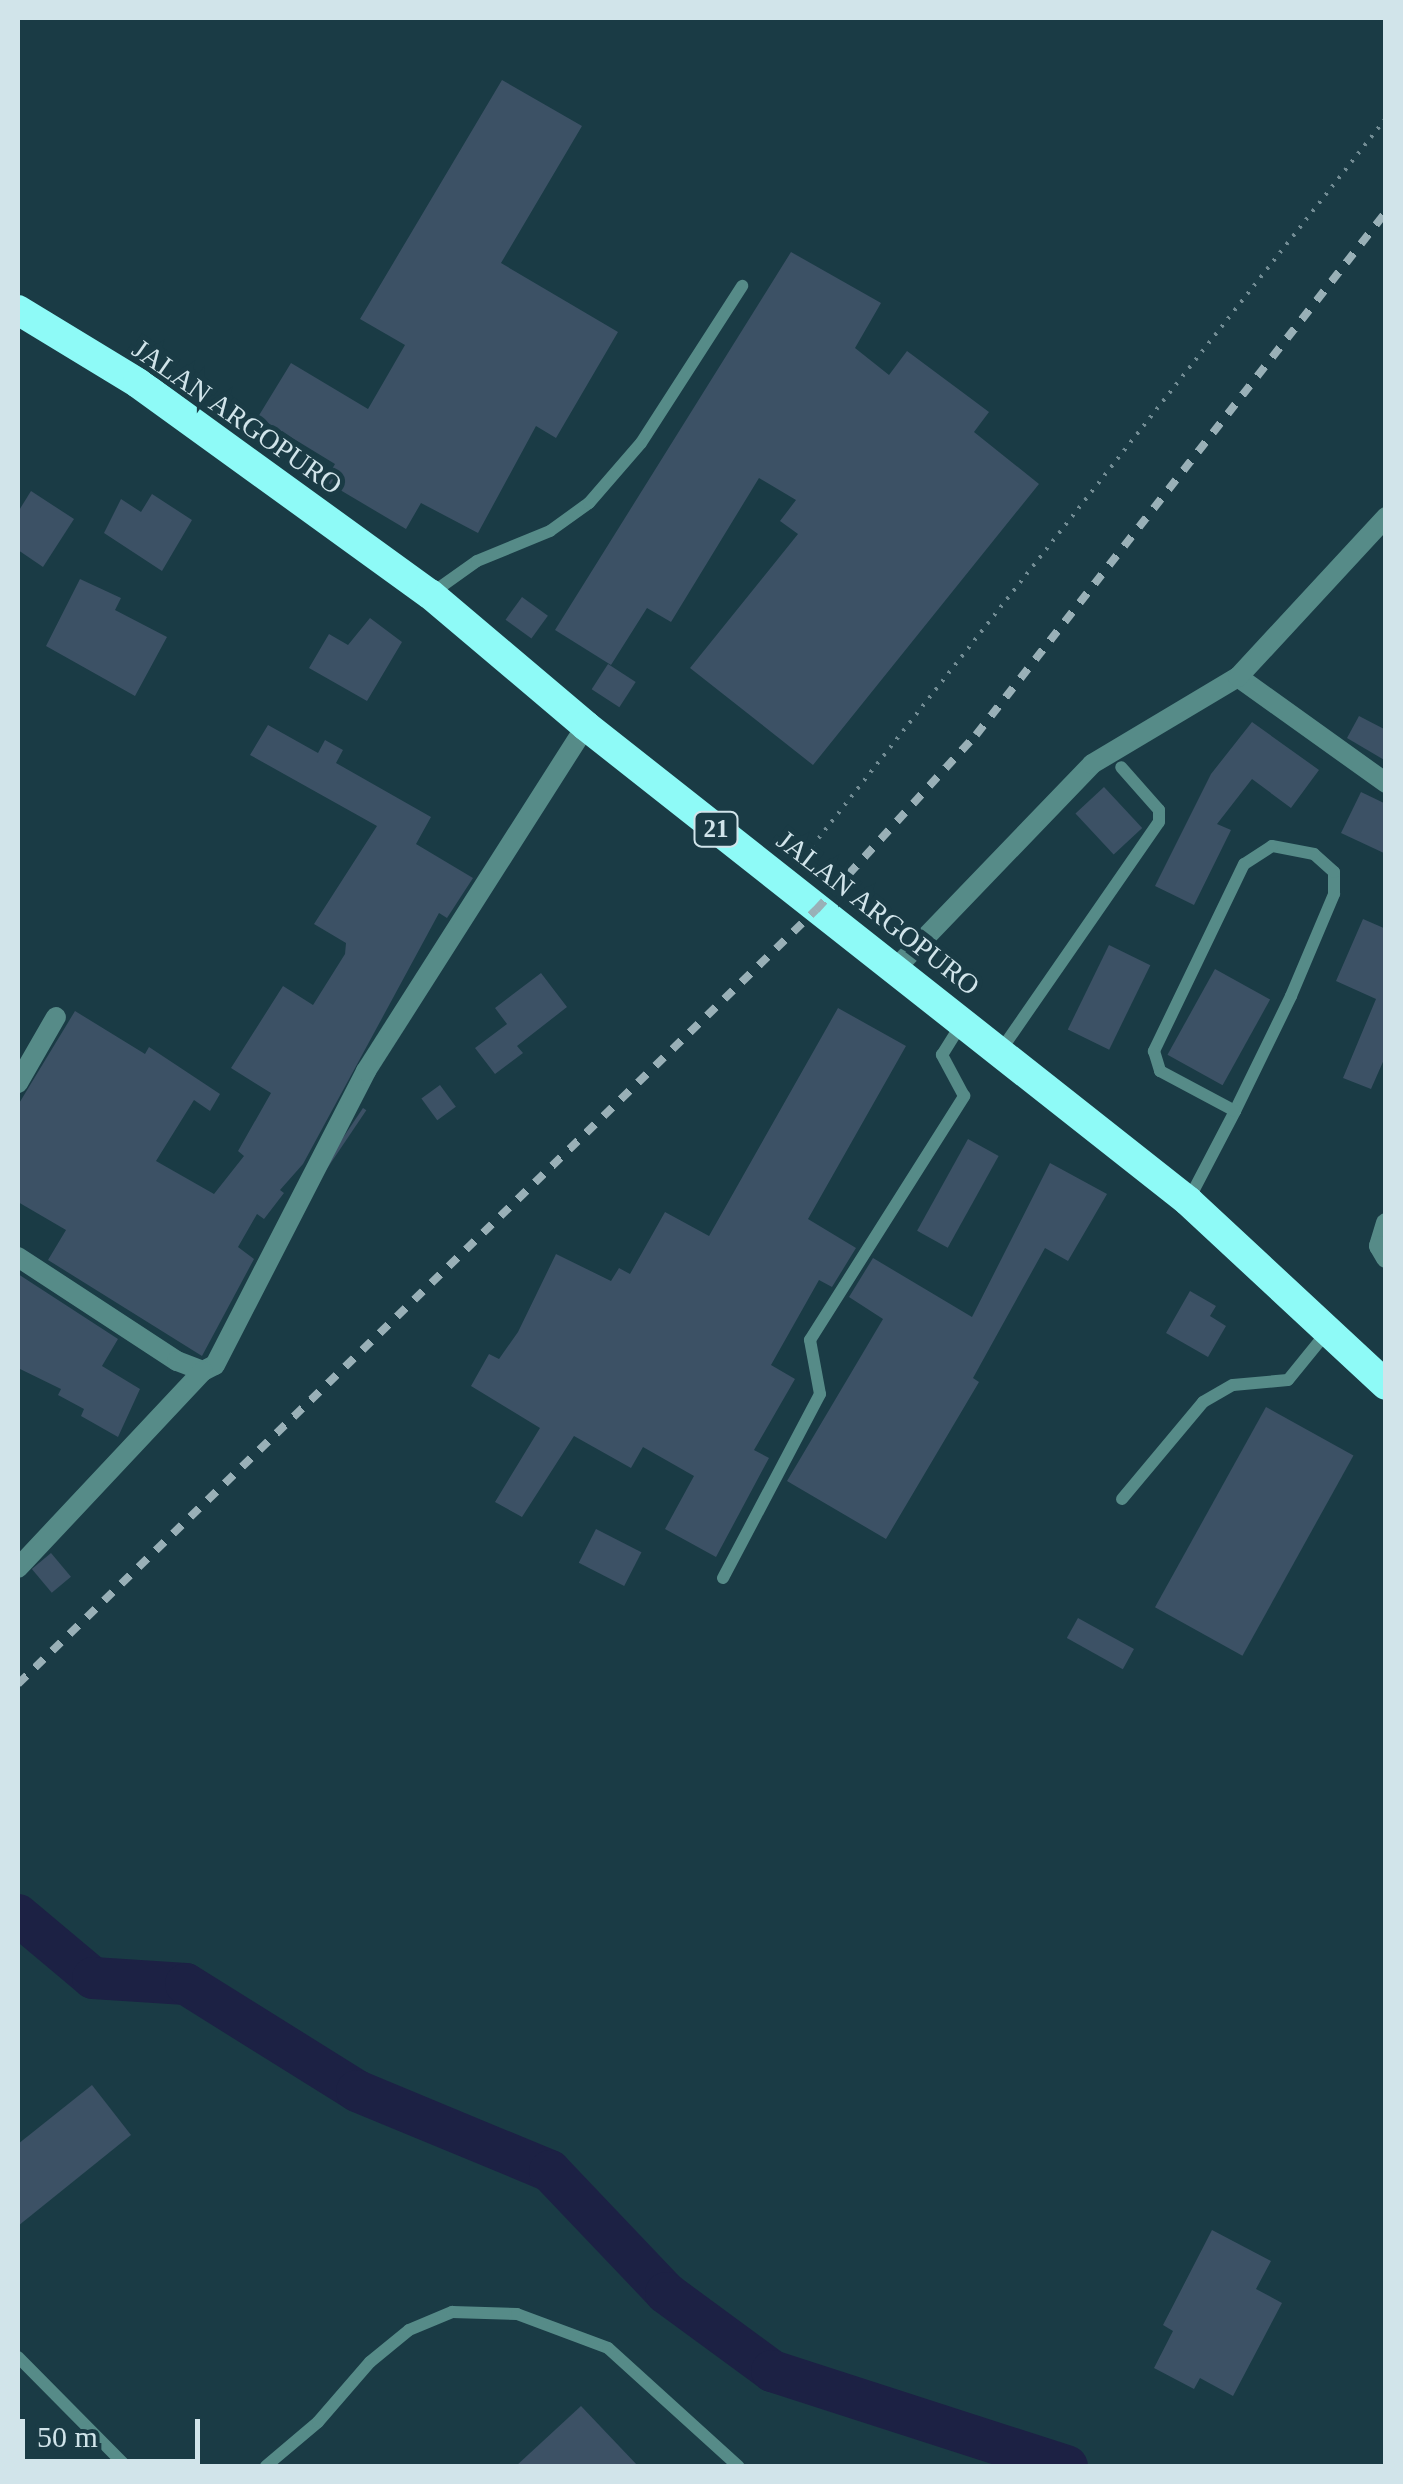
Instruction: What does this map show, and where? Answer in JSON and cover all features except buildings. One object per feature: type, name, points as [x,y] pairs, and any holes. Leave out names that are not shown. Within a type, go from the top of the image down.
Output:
[{"type":"highway","name":"JALAN ARGOPURO","points":[[18,310],[138,383],[430,594],[586,726],[964,1020],[1188,1201],[1386,1386]]},
{"type":"street","points":[[895,969],[1092,764],[1238,677],[1386,518]]},
{"type":"street","points":[[1238,677],[1386,783]]},
{"type":"street","points":[[18,1568],[204,1371],[214,1365],[366,1071],[586,726]]},
{"type":"street","points":[[18,1083],[56,1016]]},
{"type":"street","points":[[1386,1224],[1379,1246],[1386,1258]]},
{"type":"street","points":[[18,1257],[204,1371]]},
{"type":"lane","points":[[430,594],[478,560],[550,530],[589,503],[641,442],[742,286]]},
{"type":"lane","points":[[1001,1050],[1159,822],[1159,810],[1122,767]]},
{"type":"lane","points":[[1188,1201],[1235,1111],[1334,894],[1334,872],[1314,854],[1272,846],[1244,864],[1154,1050],[1160,1071],[1235,1111]]},
{"type":"lane","points":[[723,1578],[820,1394],[810,1340],[964,1096],[942,1055],[964,1020]]},
{"type":"lane","points":[[1122,1500],[1203,1402],[1233,1385],[1288,1380],[1327,1332]]},
{"type":"lane","points":[[266,2466],[318,2422],[370,2362],[409,2330],[452,2312],[517,2314],[608,2348],[738,2466]]},
{"type":"lane","points":[[18,2357],[126,2466]]},
{"type":"path","points":[[784,882],[1386,118]]},
{"type":"waterway","points":[[18,1915],[93,1978],[186,1984],[357,2091],[550,2171],[666,2293],[772,2371],[1067,2466]]},
{"type":"railway","points":[[18,1684],[816,910],[976,735],[1386,212]]}]
